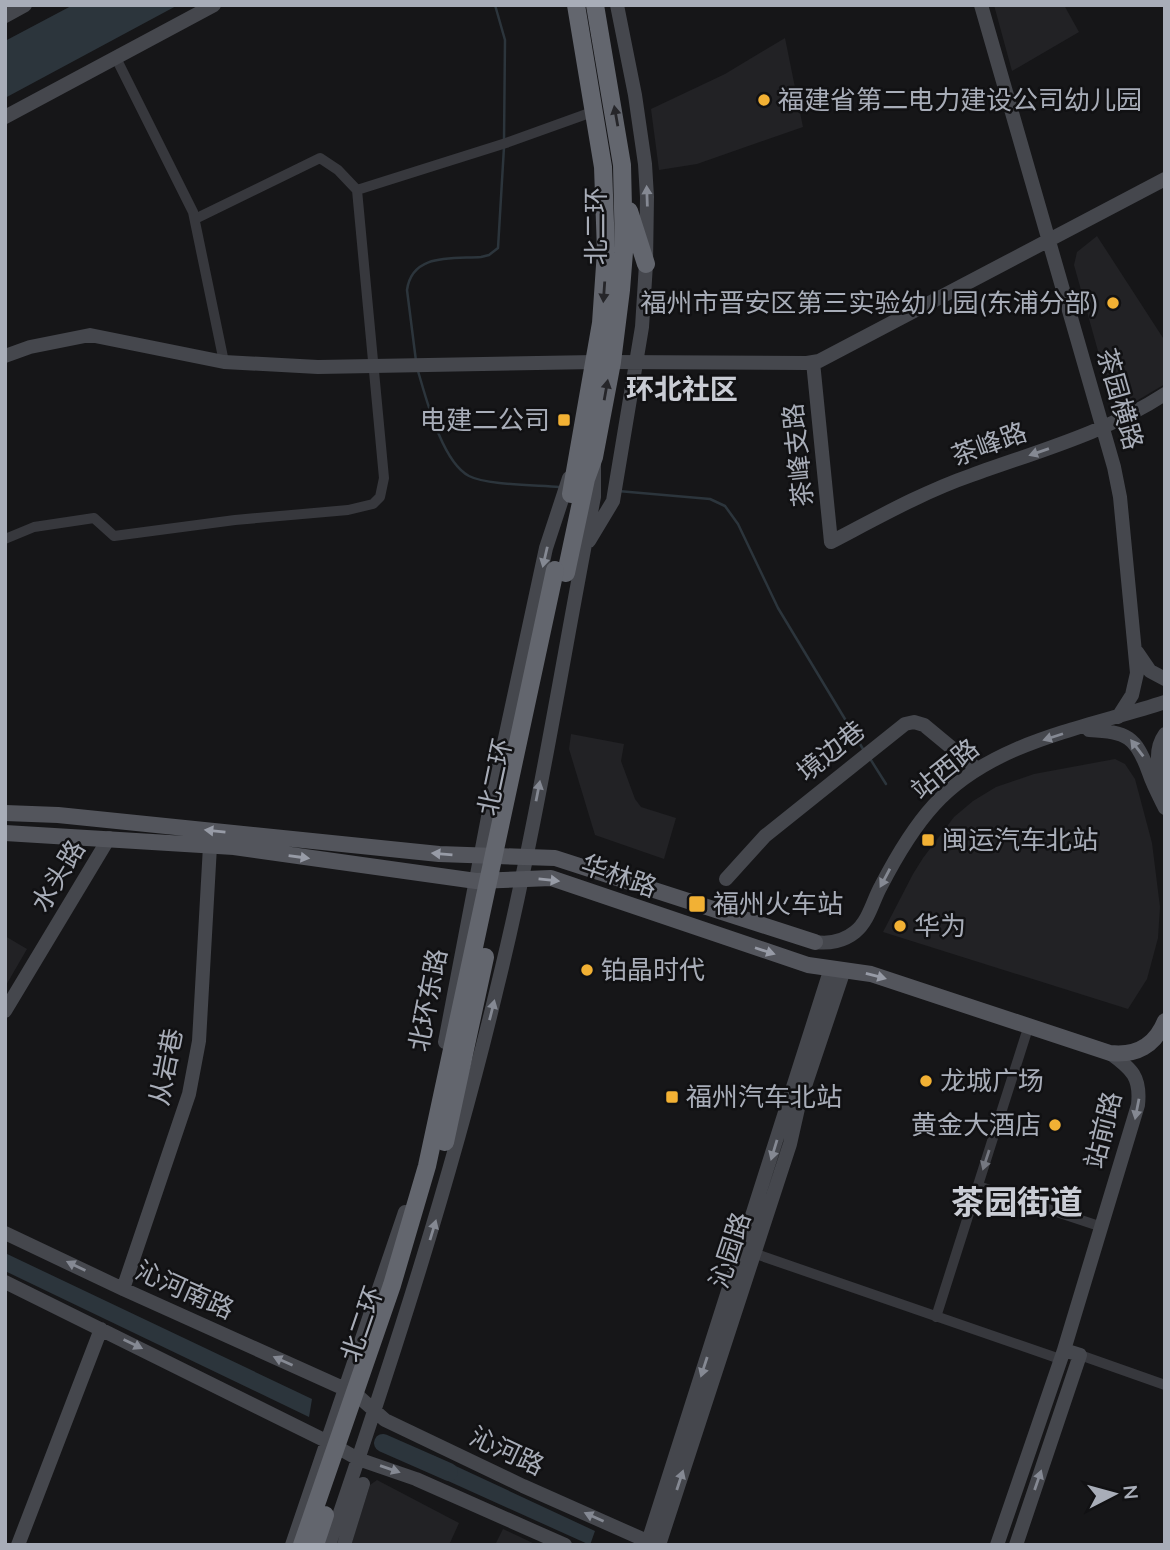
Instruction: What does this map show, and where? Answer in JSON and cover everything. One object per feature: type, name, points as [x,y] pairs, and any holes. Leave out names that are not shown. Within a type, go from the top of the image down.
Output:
[{"type":"highway","name":"北二环","points":[[576,5],[603,167],[606,251],[603,362]]},
{"type":"highway","name":"北二环","points":[[302,1545],[392,1285],[427,1166],[561,572],[603,362],[621,290],[624,196],[618,131],[595,5]]},
{"type":"highway","points":[[624,196],[646,264]]},
{"type":"highway","name":"北二环","points":[[315,1545],[402,1287],[438,1169],[466,1049],[561,572]]},
{"type":"main road","points":[[5,16],[25,5]]},
{"type":"main road","points":[[5,117],[214,5]]},
{"type":"main road","points":[[583,551],[613,501],[636,363],[646,264],[645,164],[635,95],[617,5]]},
{"type":"main road","name":"茶园横路","points":[[981,5],[1050,240],[1120,497],[1136,650],[1135,685],[1127,705],[1118,717]]},
{"type":"main road","points":[[5,356],[30,347],[90,335],[224,362],[318,367],[603,362],[813,362],[826,359],[1165,178]]},
{"type":"main road","name":"茶峰支路","points":[[813,362],[831,542]]},
{"type":"main road","name":"茶峰路","points":[[831,542],[948,484],[1103,428],[1165,394]]},
{"type":"main road","points":[[329,1545],[433,1231],[498,986],[583,551],[580,486]]},
{"type":"main road","name":"北环东路","points":[[292,1545],[416,1173],[546,548],[580,486]]},
{"type":"main road","points":[[1136,650],[1150,671],[1165,679]]},
{"type":"main road","name":"站西路","points":[[815,942],[836,942],[858,931],[896,858],[921,821],[935,804],[977,769],[1006,753],[1165,702]]},
{"type":"main road","name":"境边巷","points":[[726,879],[758,842],[905,724],[919,723],[977,769]]},
{"type":"main road","points":[[1077,729],[1107,731],[1130,739],[1139,747],[1165,808]]},
{"type":"main road","points":[[1165,734],[1157,754],[1165,794]]},
{"type":"main road","name":"华林路","points":[[5,813],[58,815],[480,857],[555,858],[815,942]]},
{"type":"main road","name":"华林路","points":[[5,833],[210,846],[476,881],[551,878],[796,961],[871,974],[1110,1053],[1132,1054],[1144,1048],[1157,1037],[1165,1021]]},
{"type":"main road","name":"水头路","points":[[5,1011],[109,838]]},
{"type":"main road","name":"从岩巷","points":[[123,1289],[193,1082],[198,1050],[210,846]]},
{"type":"main road","name":"沁园路","points":[[652,1544],[837,969]]},
{"type":"main road","name":"站前路","points":[[997,1545],[1062,1354],[1136,1115],[1138,1082],[1132,1070],[1110,1053]]},
{"type":"main road","name":"沁河南路","points":[[5,1233],[345,1389]]},
{"type":"main road","points":[[5,1282],[358,1459],[416,1479],[565,1545]]},
{"type":"main road","points":[[18,1545],[101,1329]]},
{"type":"main road","points":[[1016,1545],[1080,1354],[1062,1354]]},
{"type":"main road","name":"沁河路","points":[[345,1389],[358,1396],[385,1420],[652,1544]]},
{"type":"main road","points":[[344,1545],[363,1484]]},
{"type":"street","points":[[116,58],[195,219],[224,362]]},
{"type":"street","points":[[357,190],[506,143],[595,111]]},
{"type":"street","points":[[5,539],[34,527],[94,518],[114,536],[235,520],[348,510],[373,504],[380,497],[384,478],[357,190],[338,170],[320,158],[195,219]]},
{"type":"street","points":[[936,1317],[1028,1025]]},
{"type":"street","points":[[978,1186],[1102,1227]]},
{"type":"street","points":[[748,1252],[936,1317],[1062,1354]]},
{"type":"street","points":[[1080,1354],[1165,1385]]},
{"type":"shaded area","points":[[73,5],[178,5],[5,98],[5,41]]},
{"type":"shaded area","points":[[994,5],[1064,5],[1079,32],[1012,71]]},
{"type":"shaded area","points":[[785,38],[803,127],[697,164],[659,170],[651,109],[725,74]]},
{"type":"shaded area","name":"福州市晋安区第三实验幼儿园(东浦分部)","points":[[1097,236],[1165,341],[1165,384],[1133,403],[1116,402],[1110,394],[1074,265],[1077,252]]},
{"type":"shaded area","points":[[571,734],[624,744],[621,761],[635,799],[641,807],[676,818],[664,859],[595,835],[569,749]]},
{"type":"shaded area","points":[[1115,759],[1125,764],[1135,779],[1152,843],[1160,907],[1158,938],[1147,979],[1128,1009],[883,932],[923,858],[954,817],[973,801],[996,787],[1034,774]]},
{"type":"shaded area","points":[[5,936],[27,949],[5,987]]},
{"type":"shaded area","points":[[5,1253],[312,1399],[309,1417],[5,1271]]},
{"type":"shaded area","points":[[432,1455],[595,1531],[590,1545],[426,1471]]},
{"type":"shaded area","points":[[377,1480],[459,1523],[449,1545],[351,1545],[370,1485]]},
{"type":"shaded area","points":[[503,1529],[537,1545],[495,1545]]},
{"type":"waterway","points":[[495,5],[505,40],[504,141]]},
{"type":"waterway","points":[[416,361],[407,290],[410,278],[425,264],[435,260],[481,257],[498,248],[504,147]]},
{"type":"waterway","points":[[418,371],[436,428],[459,469],[469,476],[487,481],[559,487]]},
{"type":"waterway","points":[[618,491],[710,499],[725,506],[738,524],[778,608],[863,749]]},
{"type":"waterway","points":[[869,757],[886,784]]},
{"type":"waterway","points":[[383,1443],[449,1472]]},
{"type":"place","name":"福建省第二电力建设公司幼儿园","points":[[764,100]]},
{"type":"place","name":"福州市晋安区第三实验幼儿园(东浦分部)","points":[[1113,303]]},
{"type":"place","name":"电建二公司","points":[[564,420]]},
{"type":"place","name":"闽运汽车北站","points":[[928,840]]},
{"type":"place","name":"福州火车站","points":[[697,904]]},
{"type":"place","name":"华为","points":[[900,926]]},
{"type":"place","name":"铂晶时代","points":[[587,970]]},
{"type":"place","name":"龙城广场","points":[[926,1081]]},
{"type":"place","name":"福州汽车北站","points":[[672,1097]]},
{"type":"place","name":"黄金大酒店","points":[[1055,1125]]},
{"type":"district","name":"环北社区","points":[[682,389]]},
{"type":"district","name":"茶园街道","points":[[1017,1202]]}]
